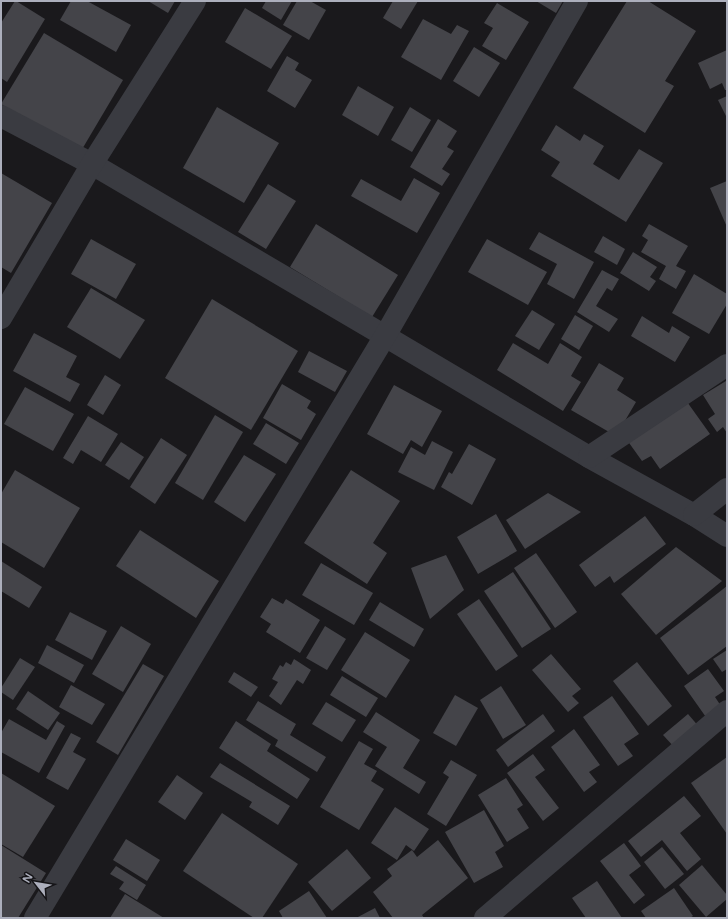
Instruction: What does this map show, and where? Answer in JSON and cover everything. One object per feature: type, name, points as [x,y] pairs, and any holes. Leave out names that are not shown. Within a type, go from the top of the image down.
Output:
[{"type":"street","points":[[1,318],[92,164],[195,1]]},
{"type":"street","points":[[35,918],[385,336],[577,1]]},
{"type":"street","points":[[1,116],[92,164],[589,457],[694,515],[727,536]]},
{"type":"street","points":[[589,457],[727,365]]},
{"type":"street","points":[[694,515],[727,490]]},
{"type":"street","points":[[484,918],[727,711]]},
{"type":"building","points":[[15,1],[45,19],[7,82],[1,78],[1,23]]},
{"type":"building","points":[[71,1],[87,1],[131,25],[116,52],[60,20]]},
{"type":"building","points":[[148,1],[175,1],[168,13]]},
{"type":"building","points":[[266,1],[292,1],[281,20],[262,8]]},
{"type":"building","points":[[297,1],[310,1],[326,10],[309,40],[283,25]]},
{"type":"building","points":[[393,1],[418,1],[401,29],[383,18]]},
{"type":"building","points":[[536,1],[563,1],[556,13]]},
{"type":"building","points":[[627,1],[648,1],[696,31],[665,81],[674,86],[645,133],[573,88]]},
{"type":"building","points":[[497,3],[529,22],[506,60],[482,46],[493,28],[484,23]]},
{"type":"building","points":[[245,8],[292,36],[271,69],[225,42]]},
{"type":"building","points":[[423,19],[451,34],[457,25],[469,31],[441,80],[401,57]]},
{"type":"building","points":[[44,33],[123,80],[81,151],[1,104]]},
{"type":"building","points":[[474,47],[500,63],[479,97],[453,81]]},
{"type":"building","points":[[727,50],[727,90],[725,90],[722,83],[710,89],[698,63]]},
{"type":"building","points":[[287,56],[299,63],[295,70],[312,80],[295,108],[267,91]]},
{"type":"building","points":[[358,86],[394,107],[378,136],[342,115]]},
{"type":"building","points":[[727,96],[727,118],[718,100]]},
{"type":"building","points":[[217,107],[279,143],[244,203],[183,168]]},
{"type":"building","points":[[410,107],[431,120],[412,152],[391,140]]},
{"type":"building","points":[[438,119],[457,131],[447,147],[454,151],[442,169],[450,174],[442,186],[410,167]]},
{"type":"building","points":[[556,125],[580,141],[584,134],[604,146],[593,164],[619,180],[639,149],[663,163],[626,222],[551,176],[560,162],[541,150]]},
{"type":"building","points":[[1,173],[52,203],[11,273],[1,267]]},
{"type":"building","points":[[414,178],[440,193],[417,233],[351,196],[361,179],[401,201]]},
{"type":"building","points":[[727,181],[727,227],[710,188]]},
{"type":"building","points":[[268,184],[296,201],[266,249],[238,232]]},
{"type":"building","points":[[316,224],[398,275],[372,317],[290,267]]},
{"type":"building","points":[[649,224],[688,246],[676,266],[686,271],[676,289],[659,279],[666,266],[641,252],[648,240],[642,236]]},
{"type":"building","points":[[539,232],[594,262],[574,299],[547,284],[557,264],[529,249]]},
{"type":"building","points":[[603,236],[625,249],[617,265],[594,252]]},
{"type":"building","points":[[91,239],[136,264],[116,299],[71,274]]},
{"type":"building","points":[[487,239],[547,272],[528,305],[468,272]]},
{"type":"building","points":[[633,252],[657,267],[650,277],[656,281],[649,291],[620,273]]},
{"type":"building","points":[[602,270],[619,279],[612,291],[607,288],[596,306],[618,319],[609,332],[577,312]]},
{"type":"building","points":[[694,274],[727,294],[727,304],[709,334],[672,313]]},
{"type":"building","points":[[91,288],[145,320],[120,359],[67,327]]},
{"type":"building","points":[[212,299],[298,351],[251,430],[165,378]]},
{"type":"building","points":[[532,310],[555,324],[539,350],[515,336]]},
{"type":"building","points":[[575,315],[593,326],[579,350],[561,339]]},
{"type":"building","points":[[642,316],[669,333],[672,326],[690,337],[675,362],[631,336]]},
{"type":"building","points":[[34,333],[77,356],[66,377],[80,384],[70,402],[13,371]]},
{"type":"building","points":[[513,343],[548,364],[560,343],[582,357],[571,376],[581,382],[563,411],[497,370]]},
{"type":"building","points":[[309,351],[347,371],[335,392],[298,372]]},
{"type":"building","points":[[599,363],[624,378],[617,390],[636,402],[616,436],[571,410]]},
{"type":"building","points":[[105,375],[121,385],[103,415],[87,405]]},
{"type":"building","points":[[726,381],[727,433],[723,427],[717,432],[708,419],[715,414],[703,395]]},
{"type":"building","points":[[282,384],[311,401],[307,408],[316,414],[301,440],[263,418]]},
{"type":"building","points":[[394,385],[442,411],[422,447],[411,440],[403,454],[367,434]]},
{"type":"building","points":[[25,387],[74,414],[53,451],[4,424]]},
{"type":"building","points":[[685,399],[710,434],[660,469],[651,456],[642,461],[627,440]]},
{"type":"building","points":[[215,415],[243,432],[203,500],[175,483]]},
{"type":"building","points":[[88,416],[118,434],[101,462],[81,450],[73,464],[63,458]]},
{"type":"building","points":[[266,423],[299,443],[286,464],[253,444]]},
{"type":"building","points":[[161,438],[187,455],[155,504],[130,487]]},
{"type":"building","points":[[432,441],[453,452],[434,490],[398,472],[411,447],[425,455]]},
{"type":"building","points":[[121,442],[144,457],[129,480],[105,465]]},
{"type":"building","points":[[469,444],[496,459],[472,505],[441,487],[449,472],[452,474]]},
{"type":"building","points":[[244,455],[276,474],[245,522],[214,502]]},
{"type":"building","points":[[15,470],[80,508],[44,568],[1,542],[1,494]]},
{"type":"building","points":[[351,470],[400,501],[373,543],[387,553],[367,584],[304,543]]},
{"type":"building","points":[[548,493],[581,512],[525,549],[506,520]]},
{"type":"building","points":[[496,514],[517,551],[478,574],[457,537]]},
{"type":"building","points":[[645,516],[666,544],[614,583],[610,576],[595,587],[579,565]]},
{"type":"building","points":[[140,530],[219,581],[196,618],[116,566]]},
{"type":"building","points":[[676,547],[722,581],[656,635],[621,594]]},
{"type":"building","points":[[536,553],[577,612],[555,628],[514,568]]},
{"type":"building","points":[[446,555],[464,590],[430,619],[411,568]]},
{"type":"building","points":[[1,561],[42,587],[29,608],[1,591]]},
{"type":"building","points":[[321,563],[373,593],[354,625],[302,595]]},
{"type":"building","points":[[513,572],[551,629],[522,648],[484,591]]},
{"type":"building","points":[[727,586],[727,646],[688,675],[660,638]]},
{"type":"building","points":[[272,598],[283,604],[286,599],[320,620],[300,653],[266,632],[271,624],[260,617]]},
{"type":"building","points":[[479,599],[518,656],[496,671],[457,614]]},
{"type":"building","points":[[380,602],[424,629],[414,647],[369,620]]},
{"type":"building","points":[[70,612],[107,631],[92,660],[55,640]]},
{"type":"building","points":[[121,626],[151,644],[123,692],[92,674]]},
{"type":"building","points":[[325,626],[346,639],[327,670],[306,658]]},
{"type":"building","points":[[365,632],[410,660],[386,698],[341,670]]},
{"type":"building","points":[[47,645],[84,665],[74,683],[38,663]]},
{"type":"building","points":[[727,650],[727,669],[722,672],[713,659]]},
{"type":"building","points":[[551,654],[581,689],[572,696],[579,703],[568,712],[532,670]]},
{"type":"building","points":[[20,658],[35,667],[13,700],[1,692],[1,688]]},
{"type":"building","points":[[294,659],[311,670],[303,684],[297,680],[281,705],[269,696],[278,682],[272,679],[280,665],[283,667],[286,662],[291,665]]},
{"type":"building","points":[[637,662],[672,706],[648,726],[613,681]]},
{"type":"building","points":[[143,664],[164,676],[118,755],[96,742]]},
{"type":"building","points":[[708,669],[724,691],[715,697],[723,709],[708,720],[684,686]]},
{"type":"building","points":[[234,672],[258,687],[251,697],[228,682]]},
{"type":"building","points":[[342,676],[378,698],[366,717],[330,695]]},
{"type":"building","points":[[71,685],[105,704],[92,725],[59,707]]},
{"type":"building","points":[[501,686],[526,725],[503,739],[480,700]]},
{"type":"building","points":[[28,691],[60,713],[48,730],[16,709]]},
{"type":"building","points":[[455,695],[478,708],[456,746],[433,733]]},
{"type":"building","points":[[612,696],[639,734],[624,744],[633,756],[618,766],[583,717]]},
{"type":"building","points":[[258,701],[296,724],[290,735],[326,757],[317,772],[275,746],[278,740],[246,720]]},
{"type":"building","points":[[326,702],[356,720],[342,742],[312,724]]},
{"type":"building","points":[[376,712],[420,740],[403,768],[426,782],[419,794],[375,766],[387,747],[363,732]]},
{"type":"building","points":[[543,714],[555,731],[508,767],[496,750]]},
{"type":"building","points":[[688,714],[700,728],[676,749],[663,735]]},
{"type":"building","points":[[9,719],[46,740],[57,721],[65,726],[39,773],[1,752],[1,733]]},
{"type":"building","points":[[236,721],[271,744],[267,751],[310,779],[297,799],[219,748]]},
{"type":"building","points":[[574,729],[600,765],[589,772],[597,782],[584,792],[551,747]]},
{"type":"building","points":[[71,733],[81,738],[73,752],[86,759],[68,790],[46,778]]},
{"type":"building","points":[[359,741],[373,749],[364,764],[377,771],[371,781],[384,789],[359,830],[320,807]]},
{"type":"building","points":[[533,754],[545,770],[535,777],[559,808],[543,821],[507,773]]},
{"type":"building","points":[[727,757],[727,834],[691,783]]},
{"type":"building","points":[[451,760],[477,775],[446,826],[427,814],[449,777],[443,773]]},
{"type":"building","points":[[220,763],[290,806],[278,825],[249,807],[252,802],[210,777]]},
{"type":"building","points":[[1,773],[55,806],[23,857],[1,844]]},
{"type":"building","points":[[177,775],[203,793],[185,820],[158,802]]},
{"type":"building","points":[[506,778],[523,805],[517,809],[529,828],[507,842],[478,795]]},
{"type":"building","points":[[684,796],[701,816],[680,833],[701,859],[687,871],[662,840],[641,857],[628,841]]},
{"type":"building","points":[[395,807],[429,829],[414,851],[406,845],[397,860],[371,843]]},
{"type":"building","points":[[484,810],[504,846],[495,852],[503,867],[474,883],[445,832]]},
{"type":"building","points":[[222,813],[298,864],[262,918],[254,918],[183,871]]},
{"type":"building","points":[[126,839],[160,860],[147,881],[113,860]]},
{"type":"building","points":[[438,840],[468,878],[422,915],[424,918],[393,918],[373,892],[392,876],[387,869],[412,850],[417,857]]},
{"type":"building","points":[[624,843],[641,866],[629,875],[645,895],[634,904],[600,861]]},
{"type":"building","points":[[1,845],[46,873],[18,918],[1,918]]},
{"type":"building","points":[[662,847],[684,874],[665,889],[644,862]]},
{"type":"building","points":[[347,849],[371,878],[332,911],[308,882]]},
{"type":"building","points":[[702,865],[727,895],[727,899],[706,917],[679,885]]},
{"type":"building","points":[[116,866],[146,885],[137,900],[119,889],[124,882],[110,874]]},
{"type":"building","points":[[597,881],[622,918],[586,918],[572,898]]},
{"type":"building","points":[[674,888],[693,916],[690,918],[646,918],[641,911]]},
{"type":"building","points":[[309,891],[327,918],[283,918],[279,911]]},
{"type":"building","points":[[125,894],[164,918],[110,918]]},
{"type":"building","points":[[375,908],[380,918],[356,918]]}]
